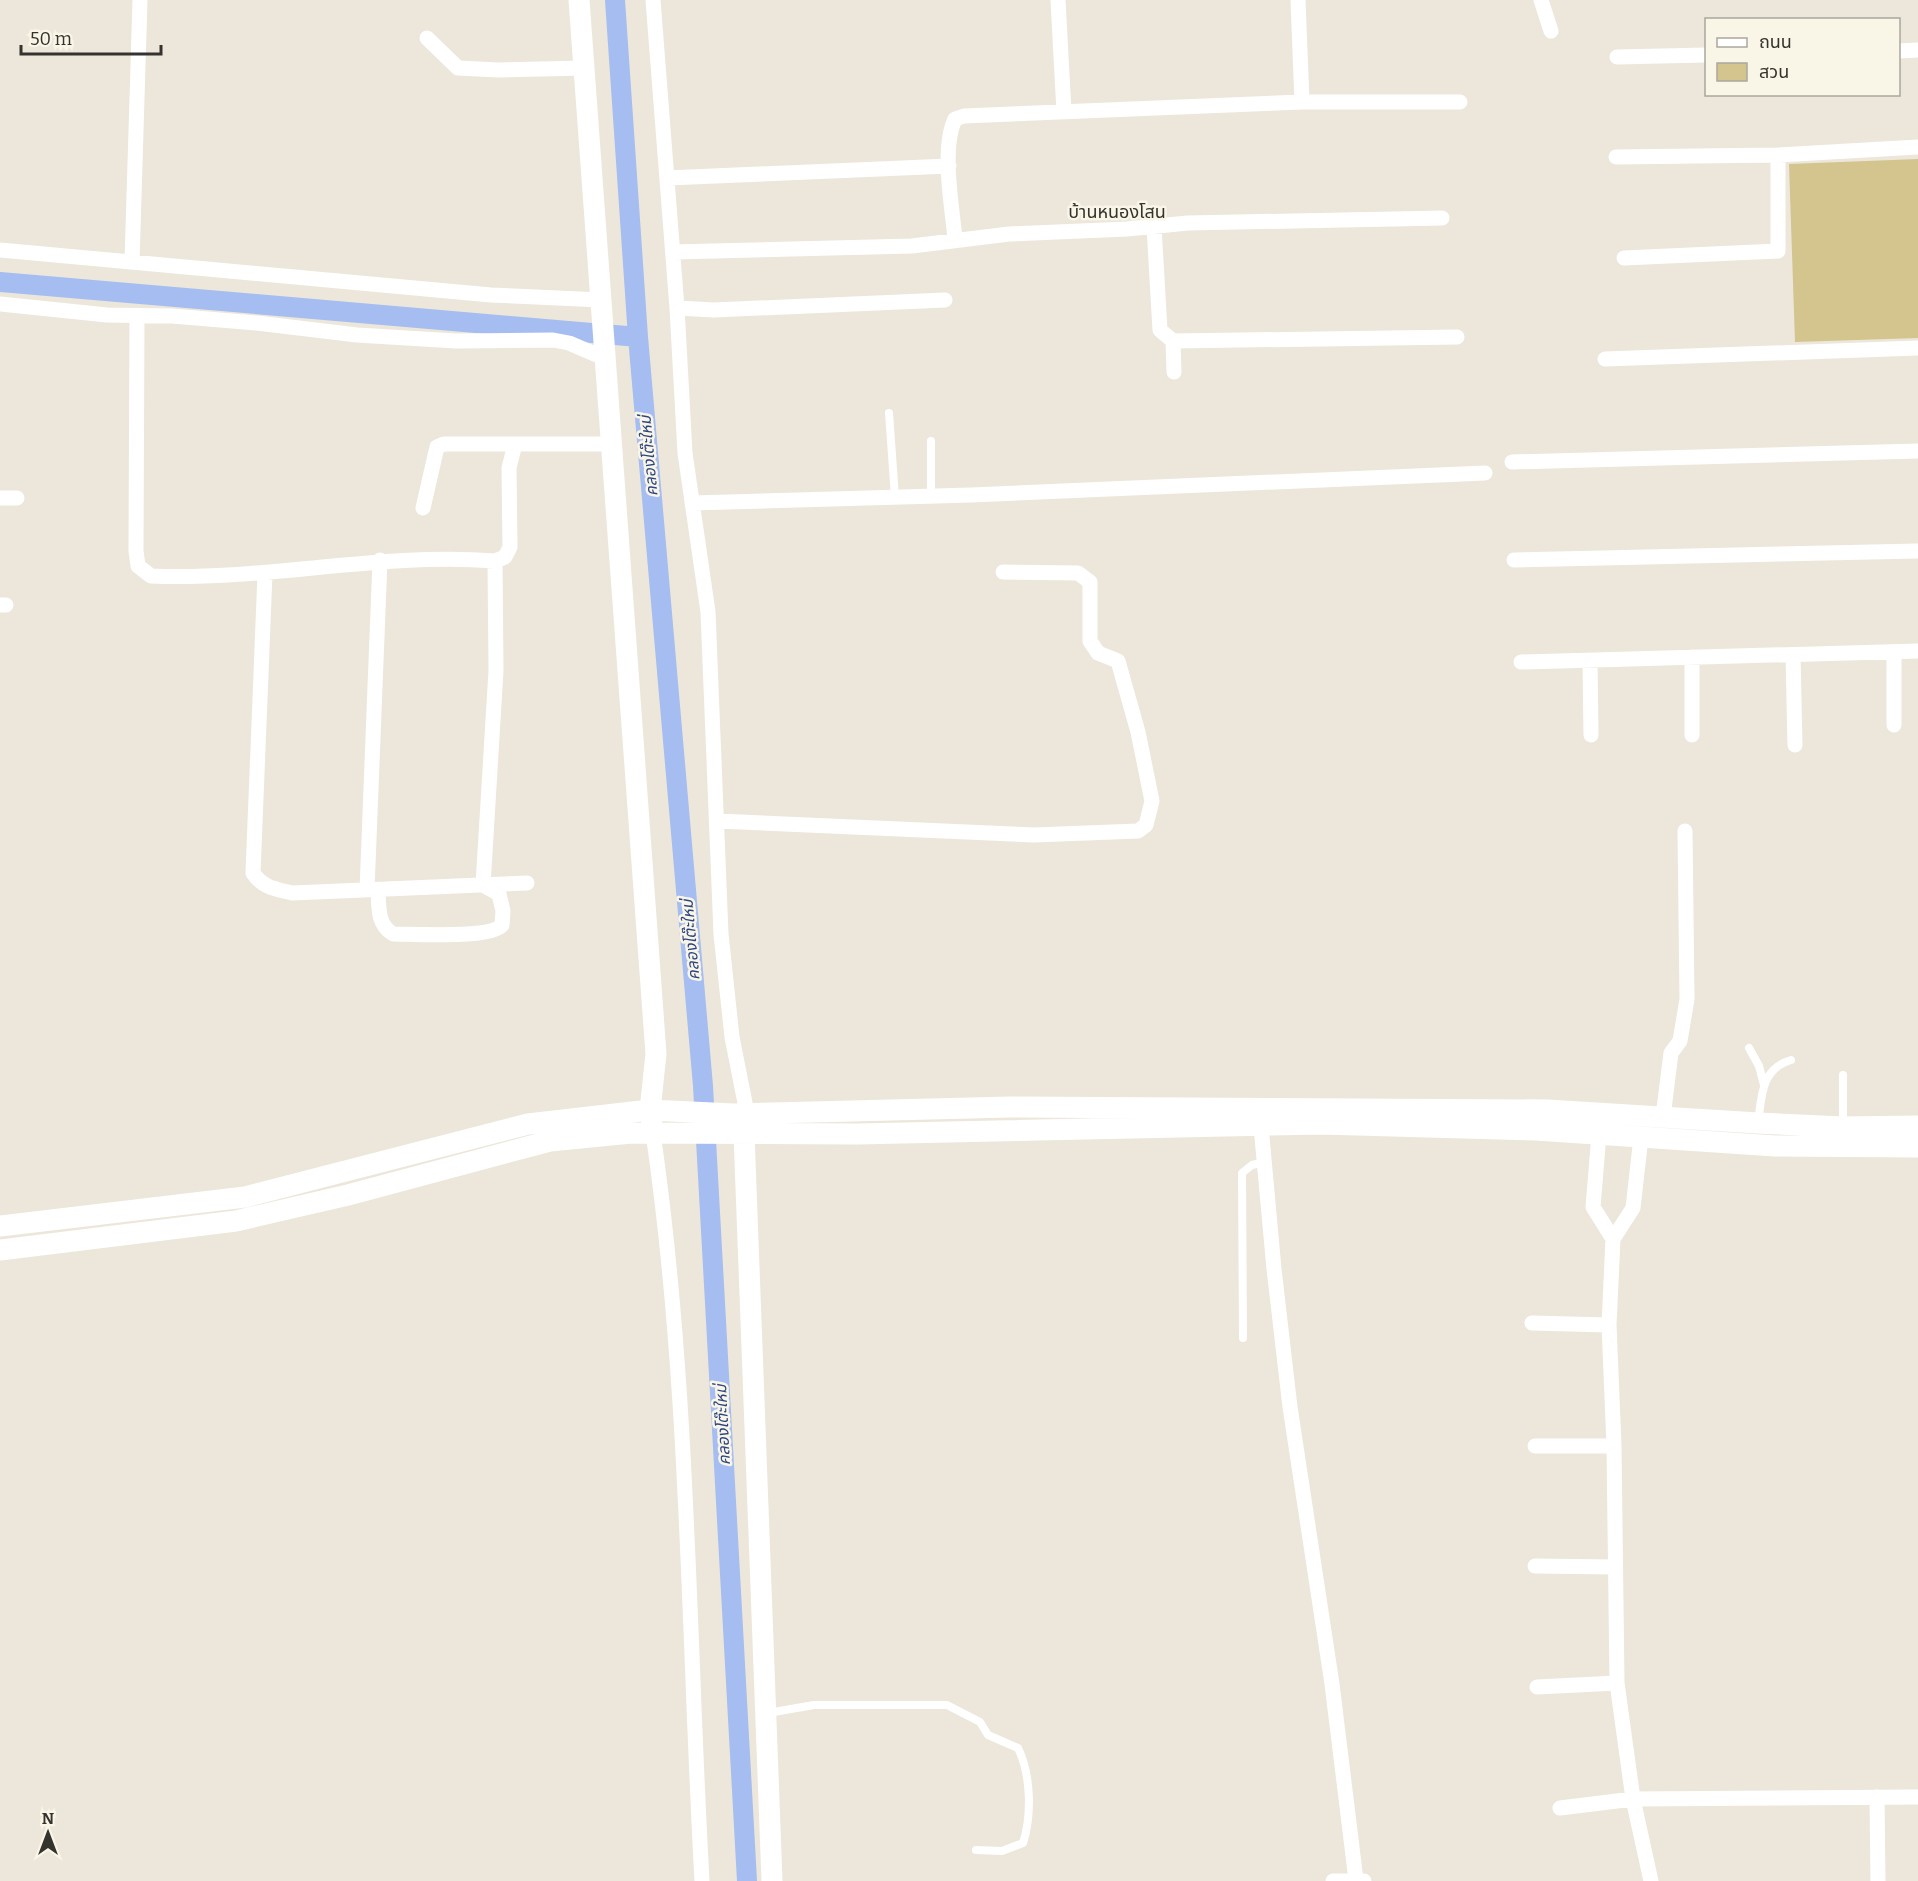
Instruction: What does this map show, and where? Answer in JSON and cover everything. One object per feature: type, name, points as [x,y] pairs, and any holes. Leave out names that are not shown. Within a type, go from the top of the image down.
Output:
[{"type":"street","points":[[132,262],[140,0]]},
{"type":"street","points":[[579,0],[683,1456],[702,1881]]},
{"type":"street","points":[[653,0],[677,308],[685,453],[708,612],[721,934],[742,1124],[772,1881]]},
{"type":"street","points":[[1058,0],[1064,112]]},
{"type":"street","points":[[1298,0],[1302,102]]},
{"type":"street","points":[[1540,0],[1551,31]]},
{"type":"street","points":[[427,38],[459,68],[498,70],[584,68]]},
{"type":"street","points":[[1900,51],[1918,50]]},
{"type":"street","points":[[1617,57],[1705,55]]},
{"type":"street","points":[[955,239],[949,166],[950,130],[955,119],[964,116],[1302,102],[1460,102]]},
{"type":"street","points":[[1616,157],[1778,155],[1918,147]]},
{"type":"street","points":[[1624,258],[1778,252],[1778,155]]},
{"type":"street","points":[[667,178],[949,166]]},
{"type":"street","points":[[673,252],[912,246],[955,239],[1188,223],[1442,218]]},
{"type":"street","points":[[1154,227],[1161,330],[1173,341],[1457,337]]},
{"type":"street","points":[[0,250],[602,305]]},
{"type":"street","points":[[677,308],[714,310],[945,300]]},
{"type":"street","points":[[0,304],[137,317],[172,316],[357,335],[434,340],[553,340],[604,351]]},
{"type":"street","points":[[137,317],[135,551],[138,566],[151,576],[265,574],[380,560],[495,561],[505,557],[510,547],[509,468],[515,444]]},
{"type":"street","points":[[1173,341],[1174,372]]},
{"type":"street","points":[[1605,359],[1918,348]]},
{"type":"street","points":[[423,508],[437,447],[444,444],[611,444]]},
{"type":"street","points":[[1512,462],[1918,451]]},
{"type":"street","points":[[692,503],[931,496],[1485,473]]},
{"type":"street","points":[[0,498],[17,498]]},
{"type":"street","points":[[1514,560],[1918,552]]},
{"type":"street","points":[[380,560],[373,890],[380,921],[385,930],[393,934],[492,931],[502,925],[503,911],[500,894],[483,885]]},
{"type":"street","points":[[483,885],[496,671],[495,561]]},
{"type":"street","points":[[717,821],[1034,835],[1138,831],[1146,825],[1152,801],[1138,732],[1118,662],[1098,653],[1090,641],[1090,582],[1078,573],[1003,572]]},
{"type":"street","points":[[265,574],[254,873],[267,886],[292,893],[527,883]]},
{"type":"street","points":[[1521,662],[1918,651]]},
{"type":"street","points":[[1894,652],[1894,725]]},
{"type":"street","points":[[1793,655],[1795,745]]},
{"type":"street","points":[[1692,657],[1692,735]]},
{"type":"street","points":[[1590,660],[1591,735]]},
{"type":"street","points":[[1664,1117],[1671,1053],[1680,1041],[1687,999],[1685,831]]},
{"type":"street","points":[[0,1250],[236,1221],[348,1196],[550,1141],[742,1124],[1010,1107],[1264,1107],[1547,1110],[1843,1127],[1918,1126]]},
{"type":"street","points":[[0,1226],[245,1197],[528,1124],[658,1111],[742,1124],[1261,1126],[1321,1124],[1599,1134],[1775,1146],[1918,1147]]},
{"type":"street","points":[[1261,1126],[1290,1407],[1332,1684],[1356,1881]]},
{"type":"street","points":[[1599,1134],[1593,1207],[1612,1239]]},
{"type":"street","points":[[1641,1137],[1633,1208],[1612,1239],[1609,1325],[1614,1446],[1617,1683],[1633,1799],[1651,1881]]},
{"type":"street","points":[[1532,1323],[1609,1325]]},
{"type":"street","points":[[1535,1446],[1614,1446]]},
{"type":"street","points":[[1535,1566],[1614,1567]]},
{"type":"street","points":[[1537,1687],[1617,1683]]},
{"type":"street","points":[[1877,1797],[1878,1881]]},
{"type":"street","points":[[1560,1808],[1633,1799],[1918,1797]]},
{"type":"street","points":[[1333,1881],[1364,1881]]},
{"type":"lane","points":[[889,413],[895,497]]},
{"type":"lane","points":[[931,441],[931,496]]},
{"type":"lane","points":[[1749,1048],[1759,1066],[1764,1085]]},
{"type":"lane","points":[[1758,1123],[1764,1085],[1769,1073],[1780,1063],[1791,1060]]},
{"type":"lane","points":[[1843,1127],[1844,1075]]},
{"type":"lane","points":[[1243,1338],[1242,1173],[1252,1165],[1264,1162]]},
{"type":"lane","points":[[764,1714],[814,1705],[947,1706],[980,1722],[988,1735],[1018,1748],[1028,1788],[1028,1828],[1023,1844],[1002,1851],[976,1850]]},
{"type":"green space","points":[[1918,159],[1918,338],[1795,342],[1789,164]]},
{"type":"waterway","name":"คลองโต๊ะใหม่","points":[[615,0],[638,337],[703,1086],[747,1881]]},
{"type":"waterway","points":[[0,282],[638,337]]},
{"type":"district","name":"บ้านหนองโสน","points":[[1117,212]]}]
